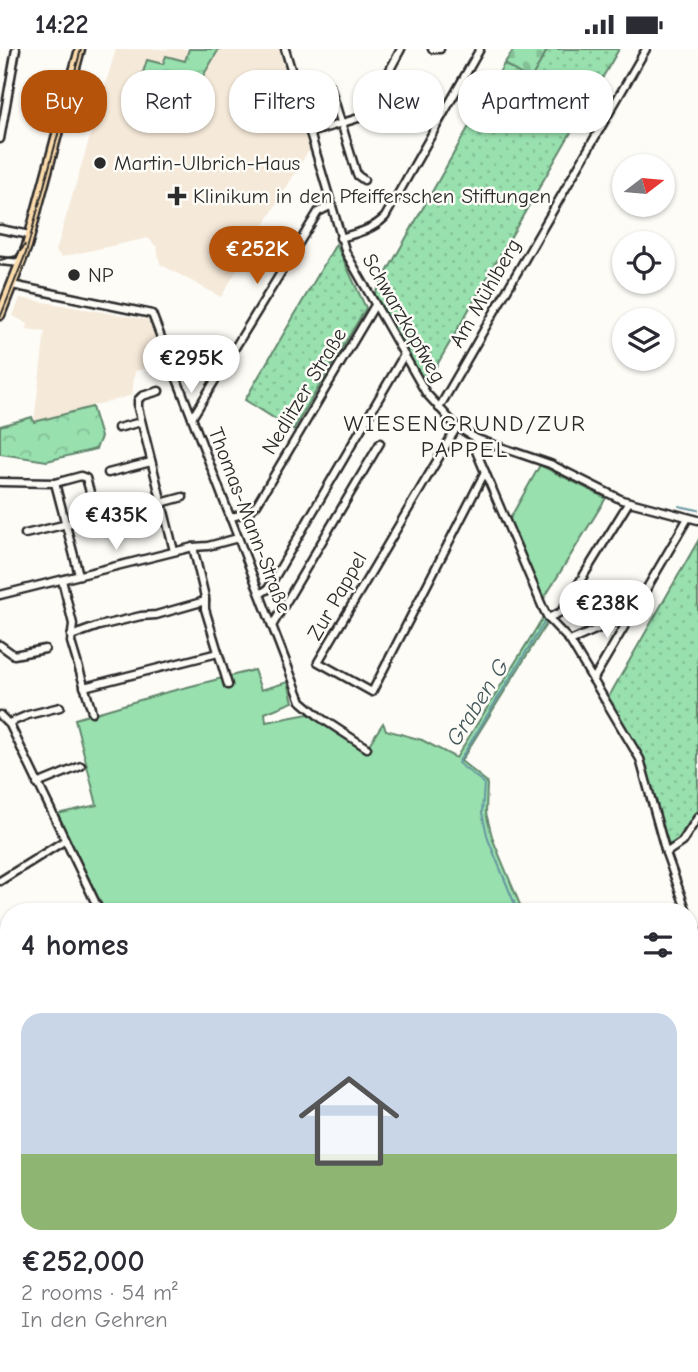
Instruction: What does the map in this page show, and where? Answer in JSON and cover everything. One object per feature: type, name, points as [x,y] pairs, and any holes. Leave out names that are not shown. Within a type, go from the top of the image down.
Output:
[{"type":"main road","points":[[0,315],[30,235],[80,49]]},
{"type":"street","points":[[0,139],[16,49]]},
{"type":"street","name":"Schwarzkopfweg","points":[[285,49],[291,70]]},
{"type":"street","points":[[339,125],[365,116],[401,49]]},
{"type":"street","points":[[432,49],[440,49]]},
{"type":"street","points":[[340,238],[368,230],[385,217],[480,49]]},
{"type":"street","name":"Am Mühlberg","points":[[439,408],[646,49]]},
{"type":"street","points":[[339,114],[357,175],[364,180]]},
{"type":"street","name":"Schwarzkopfweg","points":[[310,133],[340,238],[352,266],[426,393],[457,426],[477,439],[550,464],[629,502],[698,520]]},
{"type":"street","points":[[192,418],[318,212],[332,205]]},
{"type":"street","points":[[0,229],[30,235]]},
{"type":"street","points":[[0,261],[21,263]]},
{"type":"street","name":"Thomas-Mann-Straße","points":[[12,285],[149,312],[153,316],[301,701],[321,718],[367,748]]},
{"type":"street","name":"Nedlitzer Straße","points":[[230,518],[250,510],[257,504],[375,305]]},
{"type":"street","points":[[260,594],[268,589],[404,355]]},
{"type":"street","points":[[159,391],[142,396],[138,400],[141,422],[174,551]]},
{"type":"street","points":[[118,428],[141,422]]},
{"type":"street","name":"Zur Pappel","points":[[457,426],[318,662],[372,692],[485,472]]},
{"type":"street","points":[[477,439],[476,451],[548,618],[570,641],[640,759],[666,853],[684,903]]},
{"type":"street","points":[[272,626],[380,443]]},
{"type":"street","points":[[108,473],[151,463]]},
{"type":"street","points":[[0,482],[55,483],[85,477],[97,517],[25,534]]},
{"type":"street","points":[[55,483],[79,575]]},
{"type":"street","points":[[139,509],[183,498]]},
{"type":"street","points":[[548,618],[561,612],[629,502]]},
{"type":"street","points":[[593,680],[688,517]]},
{"type":"street","points":[[0,595],[174,551],[238,538]]},
{"type":"street","points":[[193,547],[214,646],[228,685]]},
{"type":"street","points":[[62,580],[73,624],[71,636],[92,712]]},
{"type":"street","points":[[71,636],[99,626],[156,615],[205,601]]},
{"type":"street","points":[[570,641],[633,613]]},
{"type":"street","points":[[0,645],[14,655],[45,649]]},
{"type":"street","points":[[84,687],[218,653]]},
{"type":"street","points":[[9,723],[24,716],[60,707]]},
{"type":"street","points":[[0,715],[9,723],[95,903]]},
{"type":"street","points":[[37,784],[81,766]]},
{"type":"street","points":[[666,853],[682,842],[698,817]]},
{"type":"street","points":[[0,881],[65,841]]},
{"type":"shaded area","name":"Klinikum in den Pfeifferschen Stiftungen","points":[[116,49],[279,49],[285,70],[229,70],[229,133],[304,133],[310,152],[221,297],[160,264],[157,247],[148,238],[61,257],[56,251],[91,133],[107,133],[107,79]]},
{"type":"shaded area","points":[[20,298],[149,320],[165,364],[135,371],[132,395],[34,422],[45,332],[27,329],[28,324],[13,316]]},
{"type":"green space","points":[[189,49],[219,49],[207,70],[144,70],[147,60],[163,64],[166,56],[185,61]]},
{"type":"green space","points":[[514,49],[548,49],[536,70],[513,70],[504,64]]},
{"type":"green space","points":[[548,49],[619,49],[607,70],[536,70]]},
{"type":"green space","points":[[504,64],[514,70],[501,70]]},
{"type":"green space","points":[[465,133],[571,133],[426,384],[374,295]]},
{"type":"green space","points":[[336,244],[366,308],[293,430],[245,400]]},
{"type":"green space","points":[[92,407],[101,437],[96,449],[47,461],[0,454],[0,426],[32,417],[34,422]]},
{"type":"green space","points":[[540,465],[606,498],[543,600],[508,522]]},
{"type":"green space","points":[[698,541],[698,810],[679,841],[669,845],[642,758],[608,698]]},
{"type":"green space","points":[[544,616],[547,623],[461,761],[487,782],[486,813],[493,840],[519,903],[101,903],[57,814],[97,805],[75,719],[254,670],[261,690],[288,682],[293,702],[265,713],[266,722],[308,714],[366,749],[383,723],[386,730],[422,740],[456,758]]},
{"type":"waterway","points":[[679,506],[698,510]]},
{"type":"waterway","name":"Graben G","points":[[514,903],[488,839],[482,813],[484,783],[458,763],[545,621]]},
{"type":"tram line","points":[[0,318],[26,253],[81,49]]},
{"type":"tram line","points":[[0,260],[16,256],[25,245]]},
{"type":"place","name":"Martin-Ulbrich-Haus","points":[[100,163]]},
{"type":"place","name":"Klinikum in den Pfeifferschen Stiftungen","points":[[177,196]]},
{"type":"place","name":"NP","points":[[74,275]]},
{"type":"district","name":"WIESENGRUND/ZUR PAPPEL","points":[[465,436]]}]
